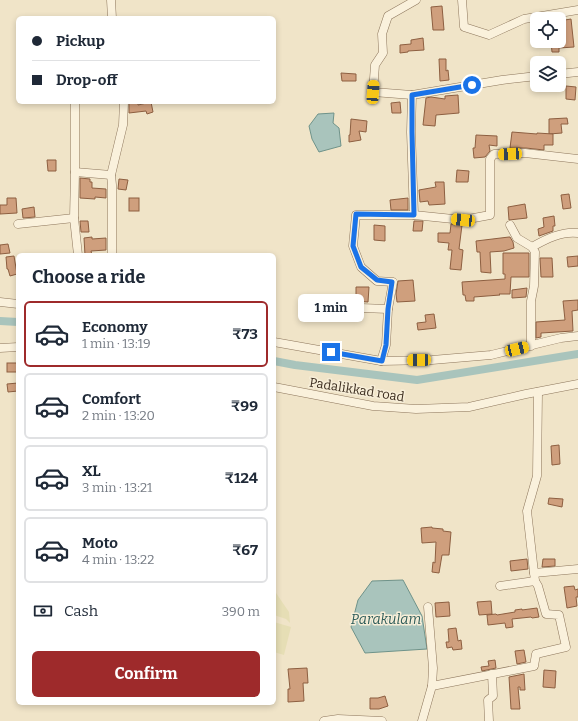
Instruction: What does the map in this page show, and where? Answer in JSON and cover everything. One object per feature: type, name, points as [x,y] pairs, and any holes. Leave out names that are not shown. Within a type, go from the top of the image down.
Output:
[{"type":"street","points":[[111,0],[112,16]]},
{"type":"street","points":[[416,0],[388,16],[382,34],[383,53],[375,65],[373,92],[412,95],[530,77]]},
{"type":"street","points":[[462,0],[464,27],[489,35],[524,19],[578,10]]},
{"type":"street","points":[[566,73],[578,72]]},
{"type":"street","points":[[412,95],[414,215]]},
{"type":"street","points":[[75,104],[76,172],[74,218],[78,253]]},
{"type":"street","points":[[112,253],[111,175],[123,125],[124,104]]},
{"type":"street","points":[[382,361],[386,345],[388,309],[392,282],[377,280],[361,267],[353,246],[356,214],[414,215],[463,220],[490,215],[490,159],[494,154],[525,153],[578,160]]},
{"type":"street","points":[[76,172],[111,175]]},
{"type":"street","points":[[18,224],[74,218]]},
{"type":"street","points":[[510,224],[517,238],[532,247],[535,252],[534,286],[531,301],[531,346]]},
{"type":"street","points":[[532,247],[548,238],[562,234],[574,232],[578,233]]},
{"type":"street","points":[[0,302],[16,304]]},
{"type":"street","points":[[361,308],[388,309]]},
{"type":"street","points":[[276,342],[382,361],[432,360],[491,355],[561,338],[578,336]]},
{"type":"street","points":[[0,348],[16,348]]},
{"type":"street","name":"Padalikkad road","points":[[276,386],[373,406],[416,409],[469,406],[578,384]]},
{"type":"street","points":[[432,686],[534,666],[536,654],[566,647],[559,615],[546,614],[534,577],[528,512],[537,476],[538,392]]},
{"type":"street","points":[[500,586],[534,577],[578,569]]},
{"type":"street","points":[[422,721],[432,686],[433,668],[428,607]]},
{"type":"street","points":[[489,721],[488,700],[493,696],[492,674]]},
{"type":"street","points":[[324,721],[338,719],[377,721]]},
{"type":"shaded area","points":[[276,593],[289,612],[290,623],[286,619],[276,616]]},
{"type":"shaded area","points":[[276,623],[291,627],[284,655],[276,653]]},
{"type":"water","points":[[334,113],[333,123],[339,128],[341,146],[319,152],[312,139],[309,126],[318,114]]},
{"type":"water","name":"Parakulam","points":[[403,580],[422,616],[427,649],[365,653],[351,627],[358,600],[372,581]]},
{"type":"building","points":[[442,6],[444,30],[433,30],[431,7]]},
{"type":"building","points":[[571,19],[574,47],[566,48],[566,20]]},
{"type":"building","points":[[423,38],[424,50],[400,53],[400,45],[411,44],[411,40]]},
{"type":"building","points":[[552,48],[559,48],[559,52],[552,52]]},
{"type":"building","points":[[439,59],[446,59],[446,71],[448,70],[449,80],[440,81]]},
{"type":"building","points":[[341,73],[356,74],[356,81],[342,81]]},
{"type":"building","points":[[566,86],[576,87],[575,100],[566,99]]},
{"type":"building","points":[[458,95],[459,113],[436,115],[435,126],[423,125],[426,98],[431,97],[445,99],[445,96]]},
{"type":"building","points":[[400,102],[401,113],[392,113],[391,103]]},
{"type":"building","points":[[129,104],[151,104],[153,112],[147,114],[146,111],[129,113]]},
{"type":"building","points":[[567,118],[568,124],[561,124],[562,133],[549,134],[549,119]]},
{"type":"building","points":[[351,119],[367,121],[366,132],[359,131],[361,140],[349,142]]},
{"type":"building","points":[[512,132],[553,134],[553,145],[544,145],[544,150],[510,148]]},
{"type":"building","points":[[476,135],[497,136],[497,146],[489,145],[490,151],[485,157],[474,158],[473,148],[475,148]]},
{"type":"building","points":[[47,160],[56,160],[56,171],[48,171]]},
{"type":"building","points":[[457,170],[469,171],[468,182],[456,182]]},
{"type":"building","points":[[80,178],[90,179],[90,182],[92,182],[92,188],[106,189],[106,198],[80,198]]},
{"type":"building","points":[[119,179],[128,180],[126,190],[118,189]]},
{"type":"building","points":[[435,182],[444,182],[445,204],[429,205],[428,201],[420,202],[419,190],[436,187]]},
{"type":"building","points":[[569,194],[571,208],[563,209],[561,195]]},
{"type":"building","points":[[7,198],[16,198],[17,213],[0,214],[0,205],[7,205]]},
{"type":"building","points":[[129,198],[139,198],[139,211],[129,211]]},
{"type":"building","points":[[408,198],[408,210],[391,210],[390,200]]},
{"type":"building","points":[[525,204],[527,218],[509,220],[508,207]]},
{"type":"building","points":[[34,207],[35,217],[23,218],[22,209]]},
{"type":"building","points":[[554,216],[555,226],[553,226],[553,231],[539,236],[538,229],[544,227],[543,218]]},
{"type":"building","points":[[80,221],[88,221],[89,232],[81,232]]},
{"type":"building","points":[[414,221],[423,221],[422,231],[413,231]]},
{"type":"building","points":[[451,224],[462,225],[459,249],[463,250],[461,270],[450,269],[452,250],[448,250],[449,243],[438,242],[438,233],[450,233]]},
{"type":"building","points":[[374,225],[385,226],[385,241],[374,240]]},
{"type":"building","points":[[510,237],[514,248],[504,251],[490,252],[491,273],[481,272],[480,252],[477,252],[476,241]]},
{"type":"building","points":[[84,238],[106,238],[106,250],[85,253]]},
{"type":"building","points":[[8,244],[10,253],[0,254],[0,245]]},
{"type":"building","points":[[503,253],[529,253],[529,277],[511,277],[510,294],[474,297],[474,301],[466,301],[465,295],[463,295],[462,282],[505,279],[505,274],[503,274]]},
{"type":"building","points":[[14,256],[16,274],[10,276],[7,269],[6,257]]},
{"type":"building","points":[[578,256],[578,266],[568,267],[567,257]]},
{"type":"building","points":[[540,258],[552,258],[553,277],[541,277]]},
{"type":"building","points":[[413,280],[415,301],[397,302],[396,294],[398,281]]},
{"type":"building","points":[[356,287],[369,287],[368,302],[356,301]]},
{"type":"building","points":[[527,288],[526,297],[512,298],[512,290]]},
{"type":"building","points":[[578,300],[578,310],[572,311],[573,331],[541,333],[541,337],[536,338],[536,322],[565,320],[563,301]]},
{"type":"building","points":[[434,314],[436,328],[418,330],[417,323],[426,322],[425,315]]},
{"type":"building","points":[[7,363],[16,363],[16,372],[7,372]]},
{"type":"building","points":[[16,383],[16,391],[8,392],[7,384]]},
{"type":"building","points":[[559,445],[560,464],[552,465],[551,446]]},
{"type":"building","points":[[549,498],[563,499],[562,507],[548,504]]},
{"type":"building","points":[[432,527],[451,532],[449,555],[442,555],[439,573],[432,572],[433,562],[435,563],[436,542],[422,543],[421,528]]},
{"type":"building","points":[[527,559],[528,569],[511,571],[510,561]]},
{"type":"building","points":[[543,559],[555,559],[555,566],[542,567]]},
{"type":"building","points":[[574,586],[575,590],[578,589],[578,597],[576,597],[577,606],[567,608],[564,587]]},
{"type":"building","points":[[491,601],[492,614],[479,615],[477,602]]},
{"type":"building","points":[[449,602],[450,616],[436,617],[435,603]]},
{"type":"building","points":[[537,608],[539,617],[512,619],[513,627],[506,628],[505,623],[488,625],[487,615],[497,615],[515,612],[515,610]]},
{"type":"building","points":[[456,628],[458,641],[461,640],[462,649],[453,650],[452,647],[447,648],[446,642],[449,642],[448,629]]},
{"type":"building","points":[[524,650],[526,662],[517,664],[515,651]]},
{"type":"building","points":[[495,660],[496,668],[482,671],[481,667],[489,666],[488,661]]},
{"type":"building","points":[[307,668],[308,683],[303,683],[304,701],[288,702],[288,689],[290,689],[288,669]]},
{"type":"building","points":[[544,670],[556,671],[555,688],[543,687]]},
{"type":"building","points":[[524,674],[525,690],[520,690],[520,687],[518,687],[520,709],[511,709],[509,677]]},
{"type":"building","points":[[385,696],[388,706],[379,709],[370,709],[370,698]]},
{"type":"waterway","points":[[0,321],[16,322]]},
{"type":"waterway","points":[[276,361],[417,380],[578,354]]},
{"type":"route","points":[[331,352],[382,361],[386,345],[388,309],[392,282],[377,280],[361,267],[353,246],[356,214],[414,215],[412,95],[472,85]]}]
